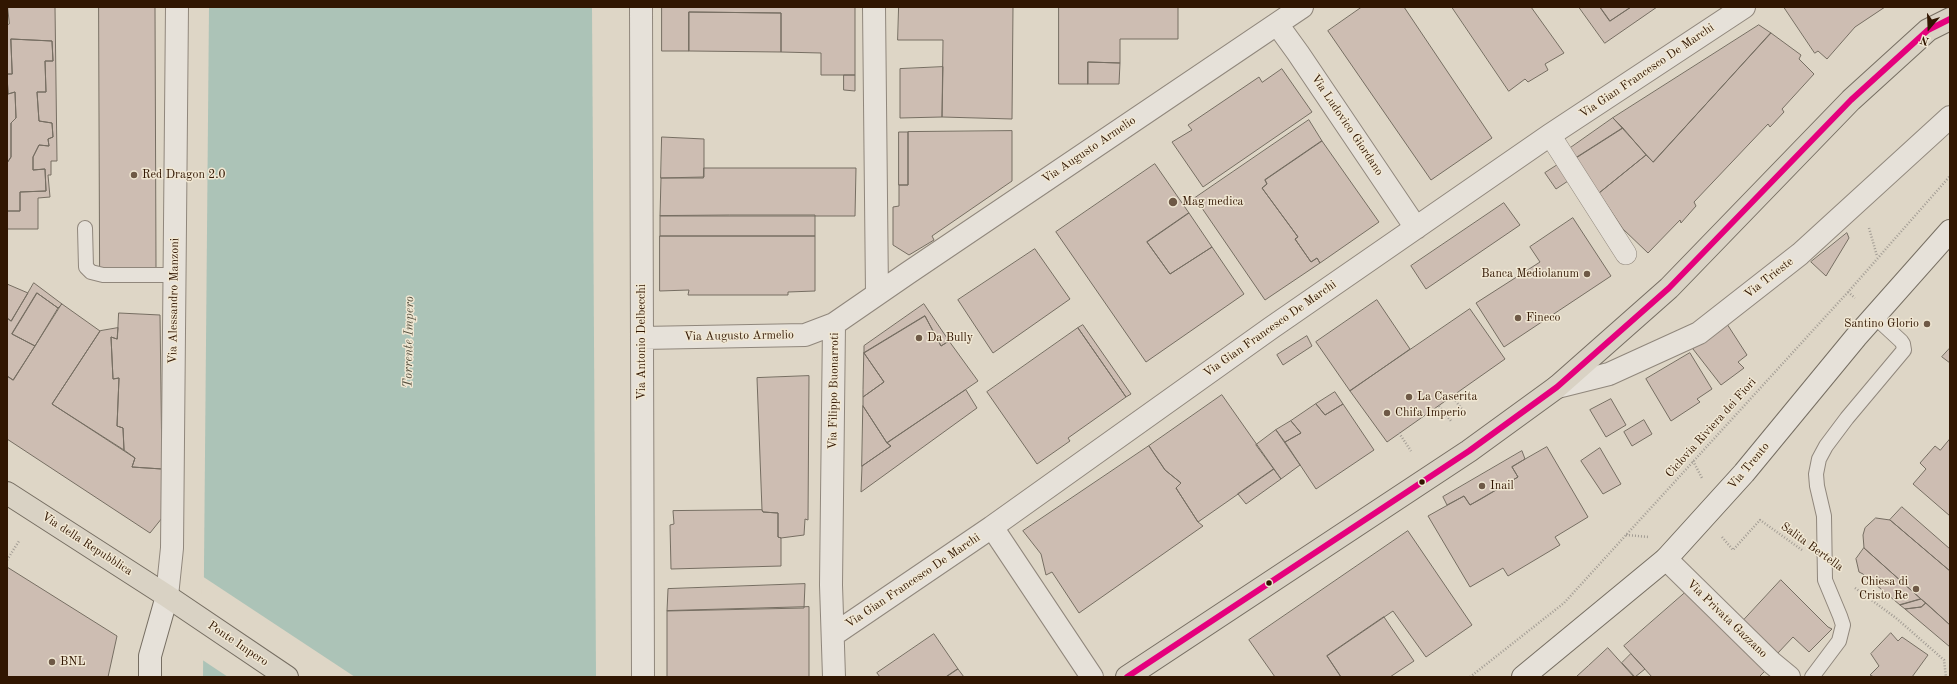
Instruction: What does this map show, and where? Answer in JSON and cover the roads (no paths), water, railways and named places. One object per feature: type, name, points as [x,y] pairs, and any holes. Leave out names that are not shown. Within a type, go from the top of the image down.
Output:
[{"type":"main road","points":[[1127,677],[1469,451],[1557,387],[1669,288],[1851,100],[1928,30],[1950,19]]},
{"type":"main road","name":"Via della Repubblica","points":[[7,493],[189,611]]},
{"type":"main road","name":"Ponte Impero","points":[[189,611],[287,677]]},
{"type":"street","name":"Via Alessandro Manzoni","points":[[150,677],[150,656],[167,596],[172,548],[177,7]]},
{"type":"street","name":"Via Antonio Delbecchi","points":[[641,7],[643,677]]},
{"type":"street","points":[[874,7],[877,294]]},
{"type":"street","name":"Via Gian Francesco De Marchi","points":[[833,635],[992,527],[1271,328],[1550,135],[1744,7]]},
{"type":"street","name":"Via Augusto Armelio","points":[[877,294],[1292,13]]},
{"type":"street","name":"Via Ludovico Giordano","points":[[1292,13],[1298,53],[1416,228]]},
{"type":"street","name":"Via Trieste","points":[[1557,387],[1609,374],[1699,333],[1800,254],[1950,117]]},
{"type":"street","points":[[1550,135],[1626,254]]},
{"type":"street","name":"Via Trento","points":[[1523,677],[1666,559],[1744,473],[1874,316],[1950,230]]},
{"type":"street","name":"Via Filippo Buonarroti","points":[[834,677],[831,585],[834,324],[877,294]]},
{"type":"street","name":"Via Augusto Armelio","points":[[642,338],[805,335],[834,324]]},
{"type":"street","name":"Via Gian Francesco De Marchi","points":[[992,527],[1092,677]]},
{"type":"street","name":"Via Privata Gazzano","points":[[1666,559],[1772,663],[1789,677]]},
{"type":"lane","points":[[85,228],[86,267],[91,272],[103,275],[174,275]]},
{"type":"lane","points":[[1812,677],[1832,650],[1842,633],[1843,626],[1826,584],[1824,570],[1826,547],[1824,516],[1817,486],[1816,474],[1819,459],[1826,446],[1847,418],[1904,350],[1901,341],[1874,316]]},
{"type":"water","name":"Torrente Impero","points":[[209,7],[592,7],[596,677],[203,677]]},
{"type":"place","name":"Red Dragon 2.0","points":[[134,175]]},
{"type":"place","name":"Mag medica","points":[[1173,202]]},
{"type":"place","name":"Banca Mediolanum","points":[[1587,274]]},
{"type":"place","name":"Fineco","points":[[1518,318]]},
{"type":"place","name":"Santino Glorio","points":[[1927,324]]},
{"type":"place","name":"Da Bully","points":[[919,338]]},
{"type":"place","name":"La Caserita","points":[[1409,397]]},
{"type":"place","name":"Chifa Imperio","points":[[1387,413]]},
{"type":"place","name":"Inail","points":[[1482,486]]},
{"type":"place","name":"Chiesa di Cristo Re","points":[[1916,589]]},
{"type":"place","name":"BNL","points":[[52,662]]}]
